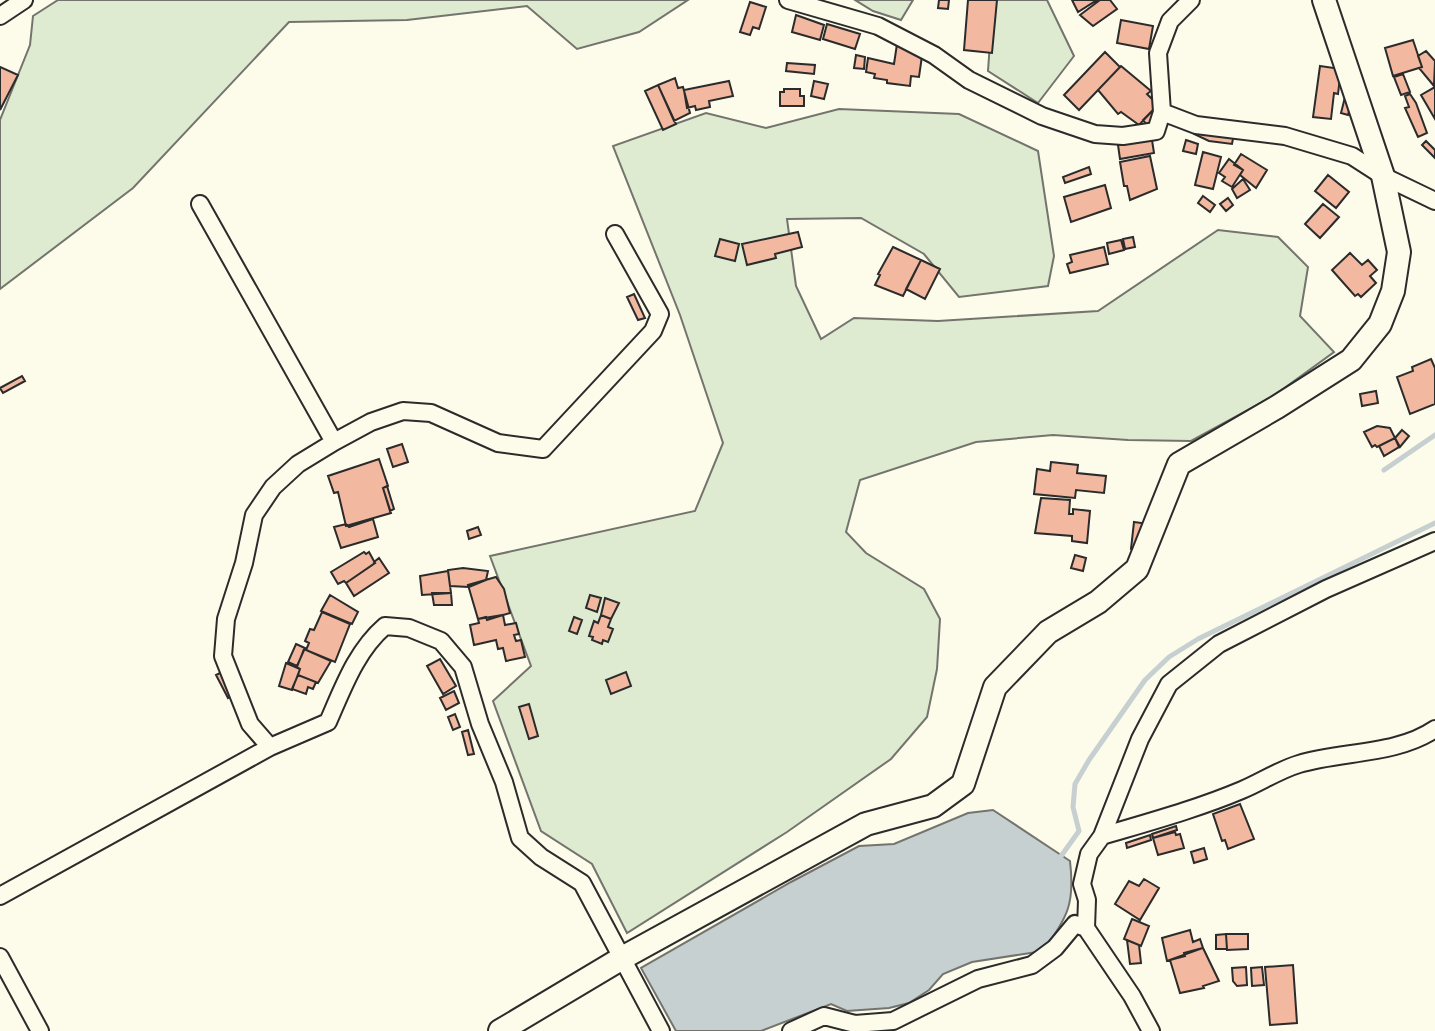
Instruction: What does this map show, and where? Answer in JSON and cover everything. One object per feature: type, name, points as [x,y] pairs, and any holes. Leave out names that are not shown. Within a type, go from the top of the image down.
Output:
[{"type":"street","points":[[0,16],[24,0]]},
{"type":"street","points":[[788,0],[878,26],[934,55],[969,80],[1042,116],[1095,134],[1123,136],[1156,131],[1162,112],[1158,53],[1170,21],[1191,0]]},
{"type":"street","points":[[500,1031],[624,957],[866,824],[933,806],[963,784],[995,687],[1048,632],[1098,602],[1137,569],[1179,464],[1351,360],[1380,324],[1393,291],[1399,252],[1383,176],[1324,0]]},
{"type":"street","points":[[1162,112],[1196,125],[1285,136],[1352,156],[1383,176],[1435,201]]},
{"type":"street","points":[[200,204],[334,442]]},
{"type":"street","points":[[270,747],[250,724],[223,656],[226,619],[244,563],[254,515],[273,487],[298,464],[371,422],[403,411],[431,413],[498,443],[543,449],[653,331],[660,314],[615,234]]},
{"type":"street","points":[[1086,928],[1087,900],[1082,884],[1089,854],[1102,836],[1140,739],[1169,684],[1219,644],[1326,589],[1435,541]]},
{"type":"street","points":[[0,896],[270,747],[328,722],[346,680],[369,639],[385,626],[409,628],[441,641],[463,667],[480,724],[504,782],[520,838],[541,857],[582,883],[661,1031]]},
{"type":"street","points":[[1102,836],[1177,814],[1242,790],[1298,764],[1382,749],[1435,729]]},
{"type":"street","points":[[791,1031],[824,1016],[855,1024],[893,1021],[978,979],[1032,965],[1055,948],[1075,924],[1086,928],[1132,996],[1151,1031]]},
{"type":"street","points":[[0,957],[40,1031]]},
{"type":"green space","points":[[58,0],[688,0],[639,32],[577,49],[527,6],[407,20],[289,22],[133,188],[0,289],[0,120],[30,45],[33,16]]},
{"type":"green space","points":[[855,0],[913,0],[901,20],[873,11]]},
{"type":"green space","points":[[993,0],[1047,0],[1074,56],[1038,103],[988,71]]},
{"type":"green space","points":[[839,109],[959,114],[1038,151],[1054,256],[1048,286],[959,297],[924,254],[861,218],[787,219],[796,286],[821,339],[854,318],[938,321],[1098,311],[1218,230],[1278,237],[1308,267],[1300,316],[1334,352],[1272,397],[1191,441],[1053,435],[976,442],[860,480],[846,532],[866,553],[924,589],[940,619],[937,669],[927,717],[891,759],[787,832],[627,933],[592,864],[541,831],[493,701],[531,666],[490,556],[695,511],[723,443],[680,315],[613,146],[706,113],[766,128]]},
{"type":"shaded area","points":[[993,810],[1070,861],[1068,909],[1043,951],[972,962],[943,974],[929,990],[909,1003],[889,1008],[847,1011],[831,1004],[761,1031],[676,1031],[641,968],[859,846],[894,844],[968,813]]},
{"type":"building","points":[[939,0],[949,0],[948,9],[938,8]]},
{"type":"building","points":[[968,0],[997,0],[992,53],[964,50]]},
{"type":"building","points":[[1072,0],[1097,0],[1078,12]]},
{"type":"building","points":[[1100,0],[1110,0],[1117,9],[1093,26],[1080,15]]},
{"type":"building","points":[[750,2],[766,7],[759,29],[753,27],[750,35],[740,32]]},
{"type":"building","points":[[796,15],[824,25],[820,40],[792,32]]},
{"type":"building","points":[[1121,20],[1153,26],[1149,49],[1117,43]]},
{"type":"building","points":[[827,24],[860,34],[855,49],[823,39]]},
{"type":"building","points":[[1413,40],[1422,67],[1393,76],[1385,48]]},
{"type":"building","points":[[897,44],[923,49],[919,77],[911,76],[910,86],[887,83],[887,80],[874,78],[875,74],[866,72],[868,58],[894,64]]},
{"type":"building","points":[[1426,51],[1435,61],[1434,86],[1419,68],[1422,67],[1418,56]]},
{"type":"building","points":[[1105,52],[1120,67],[1079,110],[1064,95]]},
{"type":"building","points":[[856,55],[865,57],[864,69],[854,68]]},
{"type":"building","points":[[787,63],[815,65],[814,74],[786,71]]},
{"type":"building","points":[[1121,66],[1151,91],[1147,94],[1158,105],[1139,125],[1121,112],[1118,114],[1098,90]]},
{"type":"building","points":[[1320,66],[1341,69],[1331,119],[1313,117]]},
{"type":"building","points":[[0,67],[18,75],[0,110]]},
{"type":"building","points":[[1403,74],[1410,92],[1401,95],[1394,77]]},
{"type":"building","points":[[675,78],[678,88],[683,87],[690,113],[674,121],[658,85]]},
{"type":"building","points":[[729,81],[733,96],[709,101],[710,107],[687,108],[684,90]]},
{"type":"building","points":[[814,81],[828,84],[824,99],[811,96]]},
{"type":"building","points":[[658,85],[676,124],[663,130],[645,91]]},
{"type":"building","points":[[1435,87],[1435,119],[1421,95]]},
{"type":"building","points":[[800,89],[804,106],[780,106],[780,92]]},
{"type":"building","points":[[1410,94],[1427,133],[1418,137],[1405,108],[1409,107],[1405,96]]},
{"type":"building","points":[[1345,97],[1352,99],[1348,115],[1341,113]]},
{"type":"building","points":[[1155,108],[1163,117],[1147,125],[1143,120]]},
{"type":"building","points":[[1197,121],[1235,128],[1232,144],[1209,141],[1194,134]]},
{"type":"building","points":[[1152,140],[1154,153],[1120,159],[1118,145]]},
{"type":"building","points":[[1186,140],[1198,144],[1196,154],[1183,151]]},
{"type":"building","points":[[1426,141],[1435,150],[1435,158],[1422,145]]},
{"type":"building","points":[[1203,152],[1221,157],[1213,189],[1195,185]]},
{"type":"building","points":[[1241,154],[1267,170],[1256,188],[1240,175],[1243,170],[1234,165]]},
{"type":"building","points":[[1150,156],[1157,189],[1130,200],[1120,162]]},
{"type":"building","points":[[1229,159],[1243,170],[1232,187],[1222,181],[1225,177],[1219,173]]},
{"type":"building","points":[[1089,167],[1091,174],[1065,183],[1063,177]]},
{"type":"building","points":[[1328,175],[1349,192],[1336,208],[1315,191]]},
{"type":"building","points":[[1243,179],[1250,190],[1237,198],[1232,189]]},
{"type":"building","points":[[1105,185],[1111,208],[1071,222],[1064,197]]},
{"type":"building","points":[[1203,196],[1215,205],[1210,212],[1198,203]]},
{"type":"building","points":[[1228,198],[1233,205],[1226,211],[1220,204]]},
{"type":"building","points":[[1323,204],[1339,217],[1320,238],[1305,224]]},
{"type":"building","points":[[798,232],[802,247],[747,265],[742,244]]},
{"type":"building","points":[[1133,237],[1135,247],[1125,249],[1123,239]]},
{"type":"building","points":[[720,239],[739,244],[735,261],[715,256]]},
{"type":"building","points":[[1121,240],[1124,250],[1109,254],[1107,243]]},
{"type":"building","points":[[893,247],[921,260],[903,296],[875,285]]},
{"type":"building","points":[[1104,247],[1108,264],[1070,273],[1067,264],[1072,262],[1070,255]]},
{"type":"building","points":[[1350,253],[1362,265],[1368,260],[1377,270],[1370,276],[1376,283],[1361,297],[1358,294],[1355,296],[1332,270]]},
{"type":"building","points":[[921,260],[940,269],[925,299],[906,289]]},
{"type":"building","points":[[634,294],[645,318],[638,320],[627,297]]},
{"type":"building","points":[[1431,359],[1435,368],[1435,404],[1410,414],[1397,377]]},
{"type":"building","points":[[22,376],[25,381],[3,393],[0,388]]},
{"type":"building","points":[[1376,391],[1378,403],[1362,406],[1360,394]]},
{"type":"building","points":[[1377,426],[1390,428],[1395,438],[1372,447],[1364,432]]},
{"type":"building","points":[[1402,430],[1409,436],[1400,447],[1395,438]]},
{"type":"building","points":[[1395,438],[1399,447],[1384,456],[1379,446]]},
{"type":"building","points":[[402,444],[408,462],[393,467],[387,449]]},
{"type":"building","points":[[379,459],[388,486],[383,488],[391,513],[346,526],[338,492],[334,493],[328,476]]},
{"type":"building","points":[[1051,462],[1078,465],[1077,473],[1106,476],[1104,493],[1076,490],[1075,498],[1034,494],[1037,469],[1050,471]]},
{"type":"building","points":[[387,486],[394,509],[390,511],[383,488]]},
{"type":"building","points":[[1041,498],[1070,500],[1069,514],[1073,514],[1073,509],[1090,511],[1087,543],[1072,541],[1072,536],[1035,533]]},
{"type":"building","points":[[373,519],[378,537],[341,548],[334,527],[346,524],[349,527]]},
{"type":"building","points":[[1134,522],[1149,524],[1138,550],[1131,549]]},
{"type":"building","points":[[478,527],[481,535],[469,539],[467,531]]},
{"type":"building","points":[[369,552],[375,563],[346,583],[338,584],[331,572]]},
{"type":"building","points":[[1075,555],[1086,558],[1083,571],[1071,568]]},
{"type":"building","points":[[379,558],[389,573],[354,596],[346,583]]},
{"type":"building","points":[[448,570],[488,571],[486,580],[469,587],[450,586]]},
{"type":"building","points":[[448,571],[451,593],[422,595],[420,576]]},
{"type":"building","points":[[496,577],[504,589],[510,613],[487,620],[486,617],[478,619],[468,585]]},
{"type":"building","points":[[432,593],[451,593],[452,605],[434,605]]},
{"type":"building","points":[[330,595],[358,612],[352,624],[321,611]]},
{"type":"building","points":[[590,595],[601,598],[597,612],[586,608]]},
{"type":"building","points":[[605,598],[619,603],[611,619],[601,615]]},
{"type":"building","points":[[322,612],[350,624],[335,662],[306,650],[309,643],[305,641],[310,629],[314,630]]},
{"type":"building","points":[[503,615],[505,625],[516,623],[519,634],[514,635],[516,641],[521,640],[525,657],[506,661],[503,648],[498,649],[496,640],[474,645],[470,625],[479,623],[478,619]]},
{"type":"building","points":[[601,615],[611,619],[608,627],[613,629],[608,642],[603,640],[602,644],[589,636],[594,621],[598,623]]},
{"type":"building","points":[[574,617],[582,620],[577,634],[569,631]]},
{"type":"building","points":[[296,644],[305,648],[297,666],[288,662]]},
{"type":"building","points":[[304,649],[331,661],[318,683],[298,675],[300,669],[297,667]]},
{"type":"building","points":[[440,659],[456,686],[443,694],[427,666]]},
{"type":"building","points":[[286,663],[300,669],[292,690],[279,686]]},
{"type":"building","points":[[224,671],[236,693],[228,698],[216,675]]},
{"type":"building","points":[[626,672],[631,686],[611,694],[606,680]]},
{"type":"building","points":[[298,675],[316,682],[313,689],[308,687],[306,694],[292,689]]},
{"type":"building","points":[[454,691],[459,703],[446,710],[440,698]]},
{"type":"building","points":[[529,704],[538,736],[529,739],[519,707]]},
{"type":"building","points":[[455,714],[460,727],[453,730],[448,717]]},
{"type":"building","points":[[468,730],[474,754],[468,755],[462,732]]},
{"type":"building","points":[[1240,804],[1254,839],[1228,849],[1213,814]]},
{"type":"building","points":[[1176,826],[1177,830],[1153,838],[1152,834]]},
{"type":"building","points":[[1175,832],[1176,835],[1180,834],[1184,848],[1158,855],[1153,838]]},
{"type":"building","points":[[1150,835],[1151,840],[1127,848],[1126,843]]},
{"type":"building","points":[[1204,848],[1207,859],[1194,863],[1191,852]]},
{"type":"building","points":[[1144,879],[1159,888],[1140,920],[1115,904],[1129,881],[1139,886]]},
{"type":"building","points":[[1132,919],[1149,926],[1141,946],[1124,939]]},
{"type":"building","points":[[1190,930],[1193,942],[1200,939],[1203,948],[1167,961],[1162,938]]},
{"type":"building","points":[[1226,934],[1248,934],[1248,949],[1227,950]]},
{"type":"building","points":[[1226,934],[1227,949],[1216,949],[1216,935]]},
{"type":"building","points":[[1127,940],[1139,945],[1141,963],[1130,964]]},
{"type":"building","points":[[1203,948],[1219,981],[1180,993],[1170,960]]},
{"type":"building","points":[[1293,965],[1297,1023],[1270,1025],[1265,967]]},
{"type":"building","points":[[1246,967],[1247,985],[1237,986],[1233,981],[1232,968]]},
{"type":"building","points":[[1262,967],[1264,985],[1252,986],[1251,968]]},
{"type":"waterway","points":[[1384,470],[1435,435]]},
{"type":"waterway","points":[[1059,859],[1079,831],[1073,807],[1075,784],[1145,680],[1169,657],[1198,639],[1435,523]]}]
